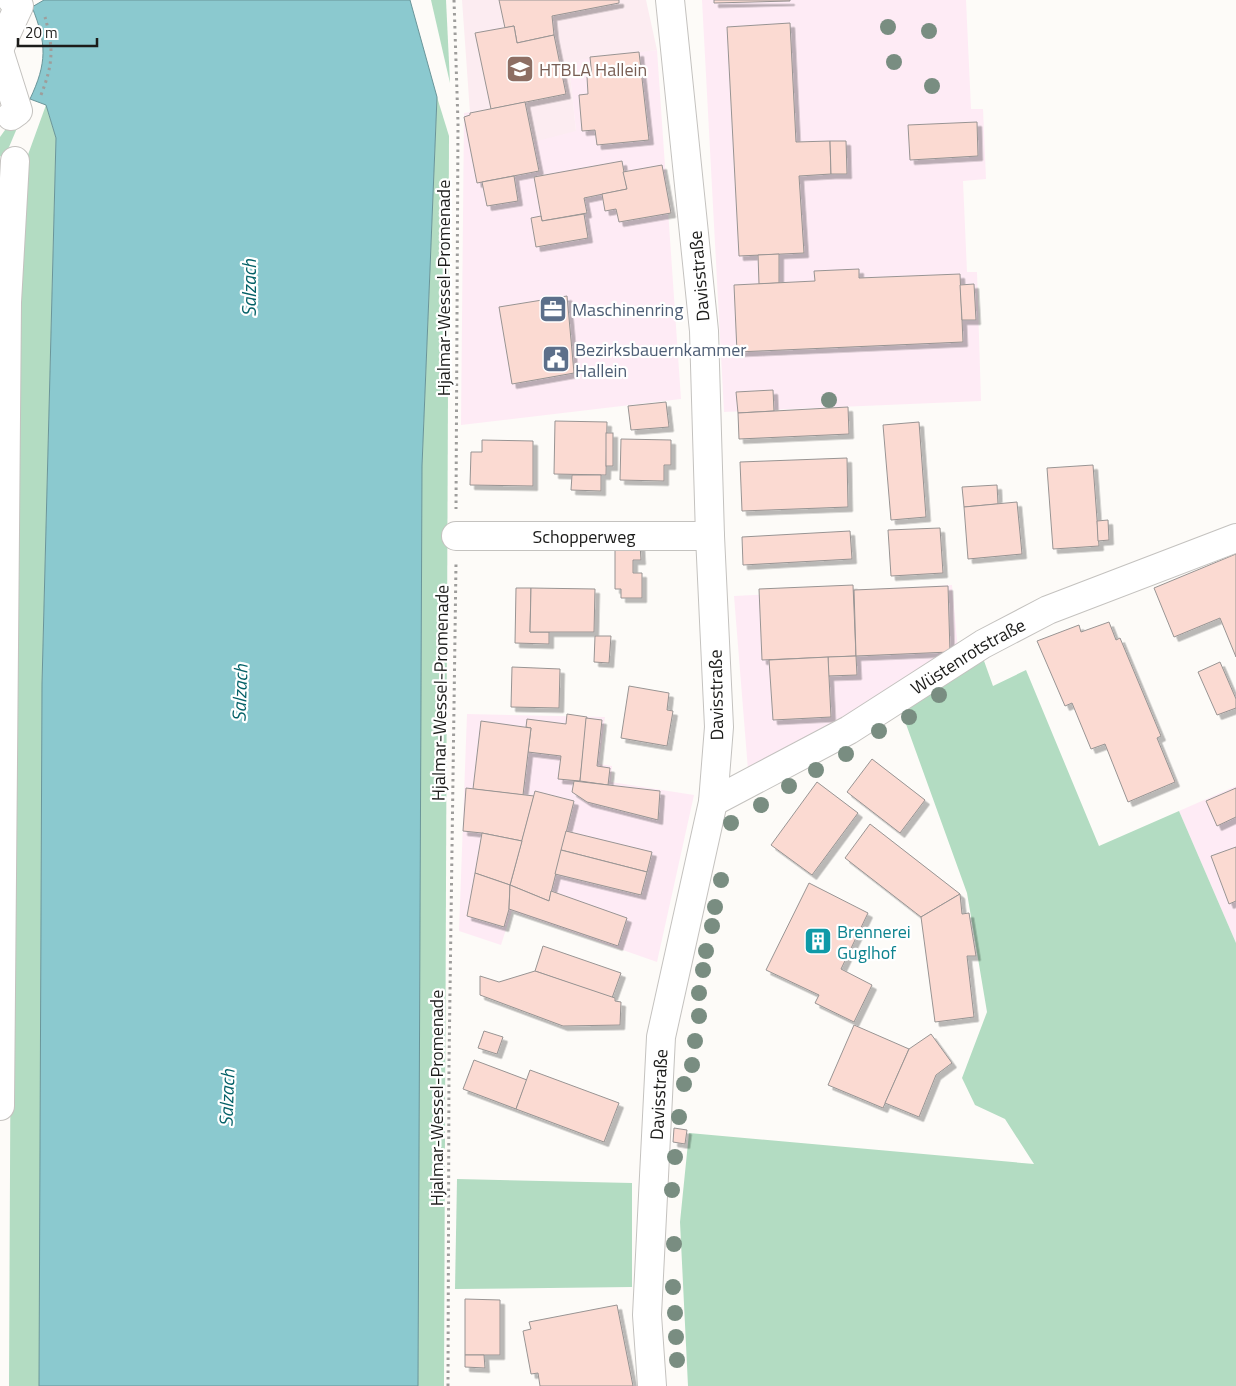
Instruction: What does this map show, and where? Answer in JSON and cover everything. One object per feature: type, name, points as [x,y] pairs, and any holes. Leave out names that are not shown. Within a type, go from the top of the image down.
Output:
[{"type":"street","points":[[0,47],[19,6],[12,0]]},
{"type":"street","name":"Davisstraße","points":[[652,1386],[647,1315],[661,1037],[713,802],[719,727],[710,536],[704,331],[670,0]]},
{"type":"street","points":[[0,54],[18,111],[11,116]]},
{"type":"street","points":[[0,1106],[9,165]]},
{"type":"street","name":"Schopperweg","points":[[456,536],[710,536]]},
{"type":"street","name":"Wüstenrotstraße","points":[[713,802],[849,730],[983,644],[1048,610],[1236,538]]},
{"type":"path","name":"Hjalmar-Wessel-Promenade","points":[[448,1386],[449,1064],[456,536],[458,123],[454,0]]},
{"type":"shaded area","name":"HTBLA Hallein","points":[[462,0],[646,0],[657,50],[580,60],[570,74],[576,131],[533,142],[525,102],[470,113]]},
{"type":"shaded area","points":[[702,0],[966,0],[971,109],[983,109],[986,179],[963,181],[967,272],[977,272],[981,401],[724,412]]},
{"type":"shaded area","points":[[657,50],[681,399],[461,425],[464,113],[491,109],[576,131],[570,74],[575,64],[580,60],[590,57]]},
{"type":"shaded area","points":[[952,585],[958,651],[841,724],[748,770],[734,596]]},
{"type":"shaded area","points":[[467,714],[605,717],[599,764],[612,766],[611,782],[694,795],[657,962],[512,911],[501,945],[459,931]]},
{"type":"shaded area","points":[[1236,786],[1236,943],[1179,811]]},
{"type":"green space","points":[[431,0],[446,0],[450,83]]},
{"type":"green space","points":[[437,97],[449,136],[444,1386],[418,1386],[422,466]]},
{"type":"green space","points":[[46,105],[56,138],[42,684],[39,1386],[9,1386],[12,750],[21,174]]},
{"type":"green space","points":[[20,121],[4,159],[0,156],[0,137],[10,123]]},
{"type":"green space","points":[[983,658],[993,686],[1026,670],[1099,846],[1179,811],[1236,943],[1236,1386],[688,1386],[680,1222],[689,1133],[1034,1164],[1005,1119],[975,1105],[962,1078],[987,1012],[967,893],[902,713]]},
{"type":"green space","points":[[457,1179],[632,1183],[632,1287],[455,1289]]},
{"type":"water","name":"Salzach","points":[[44,0],[410,0],[437,97],[422,466],[418,1386],[39,1386],[42,684],[56,138],[46,105],[30,99],[40,75],[43,53],[40,32],[32,7]]},
{"type":"building","points":[[499,0],[619,0],[619,3],[552,16],[554,35],[517,43],[514,26],[505,28]]},
{"type":"building","points":[[714,0],[790,0],[790,1],[714,3]]},
{"type":"building","points":[[790,23],[796,142],[830,141],[831,174],[799,176],[804,253],[739,256],[727,27]]},
{"type":"building","points":[[514,26],[517,43],[554,35],[566,94],[491,109],[475,33]]},
{"type":"building","points":[[639,52],[649,140],[597,145],[595,130],[582,131],[579,95],[588,94],[587,77],[592,77],[590,57]]},
{"type":"building","points":[[525,102],[539,171],[477,183],[464,117],[470,115],[470,113]]},
{"type":"building","points":[[977,122],[978,156],[910,160],[908,125]]},
{"type":"building","points":[[830,141],[846,141],[847,174],[831,174]]},
{"type":"building","points":[[622,161],[627,189],[584,198],[587,213],[542,221],[534,177]]},
{"type":"building","points":[[662,165],[671,213],[619,222],[616,209],[605,211],[602,194],[627,189],[623,172]]},
{"type":"building","points":[[514,176],[518,201],[487,206],[482,182]]},
{"type":"building","points":[[584,214],[588,238],[536,247],[531,218],[541,216],[542,221]]},
{"type":"building","points":[[779,254],[779,283],[759,284],[758,255]]},
{"type":"building","points":[[859,269],[859,278],[960,274],[963,342],[737,352],[734,285],[815,281],[814,271]]},
{"type":"building","points":[[974,284],[976,320],[962,320],[960,285]]},
{"type":"building","points":[[567,296],[574,373],[512,384],[499,307]]},
{"type":"building","points":[[773,390],[774,411],[738,413],[736,392]]},
{"type":"building","points":[[666,402],[669,427],[631,430],[628,406]]},
{"type":"building","points":[[848,407],[849,434],[739,439],[738,413]]},
{"type":"building","points":[[555,421],[607,422],[606,475],[554,474]]},
{"type":"building","points":[[919,422],[926,517],[891,520],[883,425]]},
{"type":"building","points":[[606,433],[613,433],[613,466],[606,466]]},
{"type":"building","points":[[621,439],[671,440],[671,465],[664,465],[664,481],[620,480]]},
{"type":"building","points":[[482,440],[533,441],[533,486],[470,485],[471,452],[482,452]]},
{"type":"building","points":[[847,458],[848,507],[742,511],[740,462]]},
{"type":"building","points":[[1093,465],[1099,546],[1053,549],[1047,468]]},
{"type":"building","points":[[572,475],[601,475],[601,491],[571,490]]},
{"type":"building","points":[[997,485],[998,504],[964,507],[962,487]]},
{"type":"building","points":[[1017,502],[1022,554],[968,559],[964,507]]},
{"type":"building","points":[[1108,520],[1109,540],[1098,541],[1097,521]]},
{"type":"building","points":[[940,528],[943,573],[891,576],[888,530]]},
{"type":"building","points":[[850,531],[852,559],[743,565],[742,537]]},
{"type":"building","points":[[615,544],[640,544],[641,560],[633,560],[633,573],[642,573],[642,598],[621,598],[621,589],[615,589]]},
{"type":"building","points":[[1236,554],[1236,657],[1220,618],[1174,637],[1154,588]]},
{"type":"building","points":[[853,585],[856,656],[762,660],[759,589]]},
{"type":"building","points":[[948,586],[950,652],[856,656],[854,590]]},
{"type":"building","points":[[516,588],[531,588],[530,632],[549,632],[549,644],[515,643]]},
{"type":"building","points":[[531,588],[595,589],[594,632],[530,632]]},
{"type":"building","points":[[1109,622],[1116,640],[1120,638],[1161,736],[1157,738],[1175,782],[1128,802],[1105,744],[1091,749],[1072,703],[1065,706],[1037,641],[1079,625],[1081,632]]},
{"type":"building","points":[[595,636],[611,636],[609,663],[594,662]]},
{"type":"building","points":[[856,656],[857,675],[828,676],[828,657]]},
{"type":"building","points":[[828,657],[831,717],[773,720],[769,660]]},
{"type":"building","points":[[1220,662],[1236,699],[1236,708],[1217,715],[1198,672]]},
{"type":"building","points":[[512,667],[560,669],[559,708],[511,707]]},
{"type":"building","points":[[629,686],[669,693],[667,710],[673,711],[667,746],[621,738]]},
{"type":"building","points":[[567,714],[587,717],[580,781],[558,779],[561,756],[528,752],[531,728],[526,727],[527,719],[566,724]]},
{"type":"building","points":[[586,718],[602,720],[597,766],[610,768],[608,785],[580,781]]},
{"type":"building","points":[[481,721],[531,728],[523,795],[473,789]]},
{"type":"building","points":[[872,759],[925,800],[900,833],[847,792]]},
{"type":"building","points":[[574,781],[660,791],[658,820],[587,802],[572,792]]},
{"type":"building","points":[[817,782],[858,813],[812,875],[771,845]]},
{"type":"building","points":[[466,788],[534,796],[522,841],[463,831]]},
{"type":"building","points":[[1236,788],[1236,817],[1217,826],[1206,801]]},
{"type":"building","points":[[535,791],[574,801],[549,901],[510,885]]},
{"type":"building","points":[[870,824],[960,894],[921,917],[845,858]]},
{"type":"building","points":[[566,831],[652,852],[647,872],[561,850]]},
{"type":"building","points":[[482,833],[522,841],[510,885],[475,873]]},
{"type":"building","points":[[1236,847],[1236,901],[1229,904],[1211,856]]},
{"type":"building","points":[[561,850],[647,872],[641,895],[555,874]]},
{"type":"building","points":[[475,873],[510,885],[509,909],[504,927],[467,916]]},
{"type":"building","name":"Brennerei Guglhof","points":[[809,883],[868,913],[841,969],[872,985],[854,1022],[815,1003],[819,995],[766,970]]},
{"type":"building","points":[[510,885],[549,901],[551,891],[627,918],[618,946],[509,909]]},
{"type":"building","points":[[960,894],[962,914],[969,913],[976,956],[967,956],[974,1017],[935,1022],[921,917]]},
{"type":"building","points":[[543,946],[621,973],[612,998],[535,971]]},
{"type":"building","points":[[535,971],[615,998],[615,1001],[621,1002],[620,1025],[563,1026],[480,995],[480,976],[499,982]]},
{"type":"building","points":[[854,1025],[909,1049],[883,1108],[828,1085]]},
{"type":"building","points":[[484,1031],[503,1037],[497,1054],[478,1048]]},
{"type":"building","points":[[931,1034],[952,1063],[936,1075],[919,1117],[885,1103],[909,1049]]},
{"type":"building","points":[[474,1060],[527,1080],[516,1109],[463,1089]]},
{"type":"building","points":[[530,1070],[619,1103],[604,1142],[516,1109]]},
{"type":"building","points":[[674,1128],[687,1130],[685,1144],[673,1142]]},
{"type":"building","points":[[465,1299],[500,1300],[500,1355],[465,1355]]},
{"type":"building","points":[[617,1305],[633,1386],[540,1386],[538,1373],[531,1374],[523,1331],[531,1329],[529,1322]]},
{"type":"building","points":[[465,1355],[484,1355],[485,1368],[465,1367]]},
{"type":"place","name":"HTBLA Hallein","points":[[520,69]]},
{"type":"place","name":"Maschinenring","points":[[553,309]]},
{"type":"place","name":"Bezirksbauernkammer Hallein","points":[[556,359]]},
{"type":"place","name":"Brennerei Guglhof","points":[[818,941]]}]
